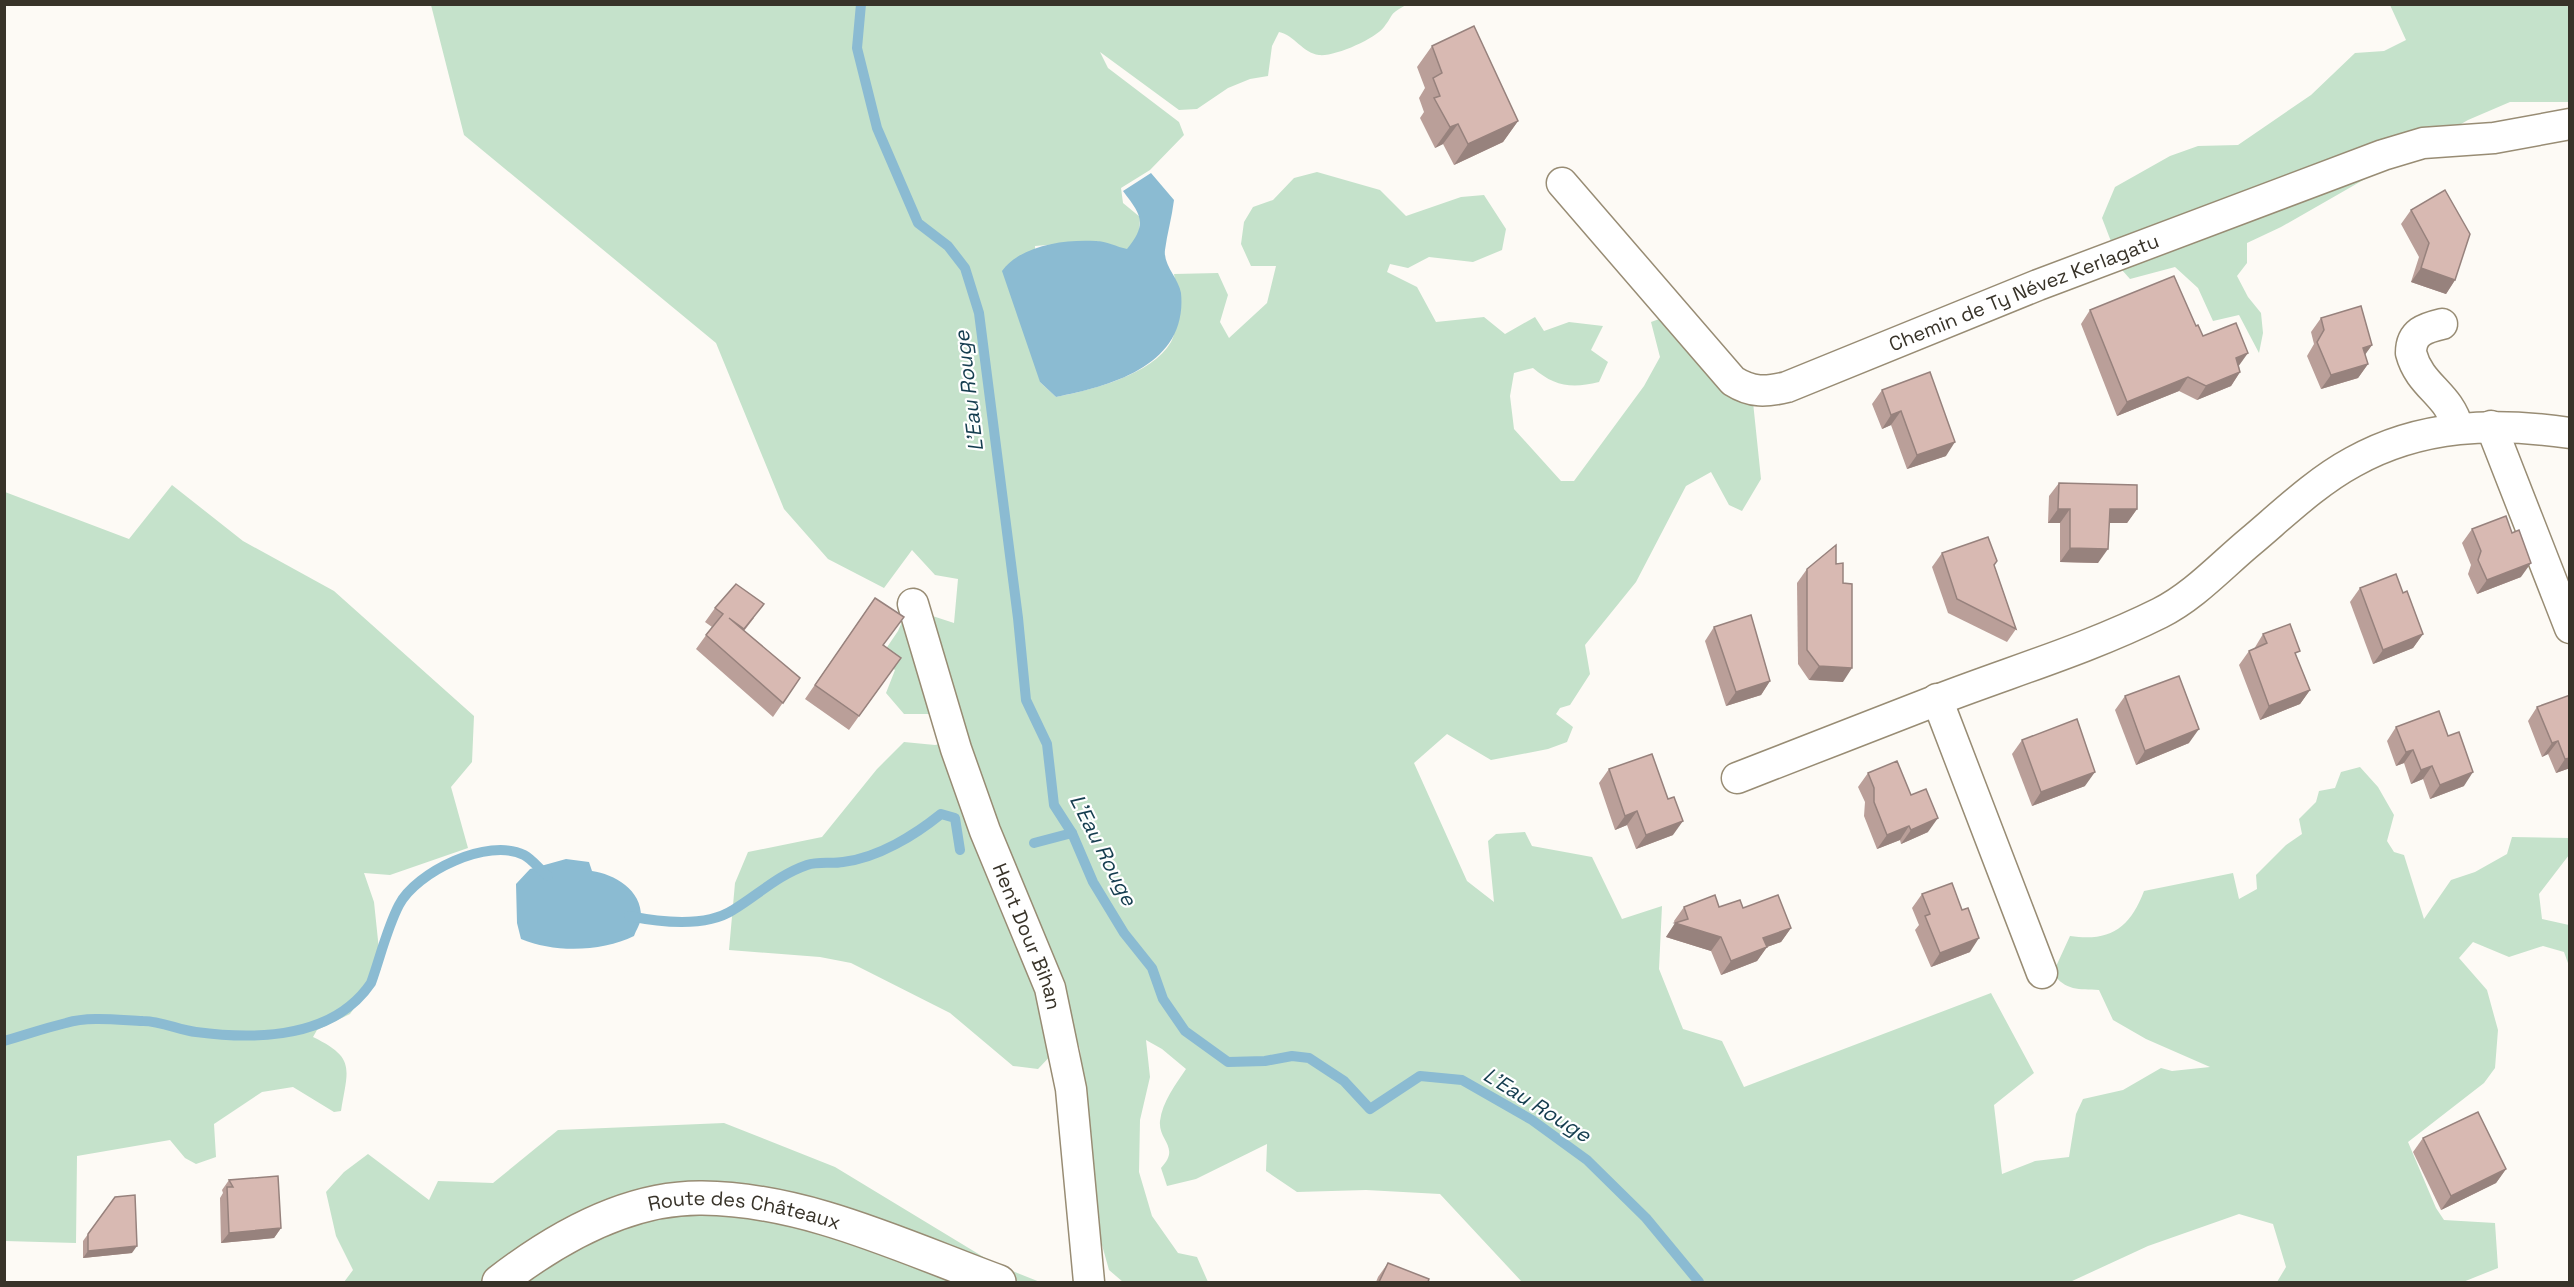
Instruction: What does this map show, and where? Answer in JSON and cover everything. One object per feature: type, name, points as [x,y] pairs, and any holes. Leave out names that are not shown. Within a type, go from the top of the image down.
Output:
[{"type":"street","name":"Chemin de Ty Névez Kerlagatu","points":[[1562,183],[1733,381],[1755,392],[1767,392],[1787,387],[2038,285],[2383,155],[2423,142],[2494,138],[2570,124]]},
{"type":"street","points":[[2442,324],[2424,329],[2417,334],[2411,352],[2422,378],[2450,406],[2458,428]]},
{"type":"street","points":[[2491,426],[2570,628]]},
{"type":"street","points":[[1737,778],[1937,699],[2088,644],[2162,612],[2194,590],[2313,489],[2352,462],[2402,441],[2458,428],[2491,426],[2570,433]]},
{"type":"street","name":"Hent Dour Bihan","points":[[913,604],[956,748],[985,831],[1050,988],[1071,1089],[1089,1282]]},
{"type":"street","points":[[1937,699],[2042,974]]},
{"type":"street","name":"Route des Châteaux","points":[[499,1282],[553,1245],[600,1220],[655,1204],[700,1198],[785,1208],[830,1221],[999,1282]]},
{"type":"green space","points":[[431,5],[1406,5],[1394,13],[1384,27],[1372,37],[1354,46],[1326,55],[1313,54],[1279,32],[1272,46],[1268,76],[1250,79],[1228,88],[1197,109],[1179,110],[1100,52],[1108,68],[1179,122],[1184,135],[1150,170],[1121,188],[1123,203],[1140,217],[1139,234],[1128,251],[1097,241],[1035,246],[1040,382],[1056,397],[1103,385],[1150,364],[1162,354],[1174,336],[1177,309],[1174,274],[1218,273],[1228,295],[1220,322],[1229,338],[1267,303],[1276,266],[1251,266],[1241,244],[1244,222],[1253,207],[1273,200],[1294,178],[1317,172],[1380,190],[1406,216],[1461,197],[1484,195],[1506,229],[1502,250],[1473,262],[1429,257],[1408,268],[1390,264],[1387,272],[1417,287],[1436,322],[1484,317],[1505,334],[1535,317],[1544,331],[1569,322],[1603,326],[1591,350],[1608,362],[1599,382],[1580,385],[1563,384],[1548,379],[1533,368],[1514,373],[1510,396],[1514,429],[1561,481],[1574,481],[1644,386],[1660,357],[1651,322],[1662,318],[1753,402],[1761,479],[1742,511],[1729,505],[1711,472],[1686,486],[1636,582],[1585,645],[1590,674],[1570,705],[1560,708],[1556,714],[1573,727],[1567,742],[1548,749],[1491,760],[1447,734],[1414,763],[1467,881],[1494,902],[1488,841],[1496,834],[1525,832],[1532,846],[1592,857],[1622,919],[1662,906],[1659,969],[1683,1029],[1722,1041],[1744,1087],[1991,993],[2034,1073],[1994,1105],[2002,1174],[2035,1161],[2069,1157],[2076,1114],[2083,1099],[2123,1090],[2161,1068],[2172,1071],[2210,1067],[2146,1039],[2113,1020],[2099,990],[2073,988],[2062,983],[2053,973],[2070,936],[2096,937],[2117,930],[2132,914],[2144,891],[2233,873],[2239,899],[2257,889],[2256,875],[2286,845],[2302,834],[2299,819],[2316,802],[2319,791],[2335,788],[2341,772],[2360,767],[2378,787],[2394,815],[2387,841],[2394,852],[2404,855],[2424,919],[2451,880],[2475,872],[2507,854],[2512,837],[2569,838],[2569,855],[2539,894],[2542,919],[2569,925],[2569,966],[2564,952],[2543,946],[2509,957],[2473,942],[2459,958],[2487,990],[2498,1030],[2495,1068],[2484,1083],[2408,1142],[2436,1208],[2444,1220],[2495,1223],[2498,1268],[2463,1282],[2277,1282],[2286,1267],[2273,1224],[2239,1214],[2148,1246],[2070,1282],[1522,1282],[1440,1194],[1366,1190],[1297,1192],[1266,1171],[1267,1144],[1196,1179],[1167,1186],[1161,1168],[1167,1161],[1169,1149],[1160,1128],[1161,1114],[1166,1100],[1186,1069],[1162,1049],[1146,1040],[1150,1077],[1140,1120],[1139,1172],[1152,1216],[1178,1253],[1197,1257],[1208,1282],[1123,1282],[1109,1270],[1095,1220],[1080,1049],[1070,1021],[1056,1050],[1038,1069],[1013,1066],[950,1013],[851,963],[820,957],[729,950],[735,883],[748,852],[822,837],[877,769],[904,742],[935,745],[946,743],[943,714],[904,714],[886,693],[895,670],[879,659],[898,631],[908,608],[954,623],[958,579],[935,575],[912,550],[884,588],[828,559],[784,509],[716,343],[464,135]]},
{"type":"green space","points":[[2390,5],[2569,5],[2569,102],[2510,102],[2468,120],[2281,227],[2247,243],[2247,263],[2237,276],[2248,297],[2261,313],[2263,333],[2259,353],[2239,315],[2213,321],[2198,288],[2175,267],[2130,279],[2122,270],[2102,218],[2115,187],[2170,156],[2198,146],[2238,145],[2311,95],[2355,53],[2384,51],[2406,40]]},
{"type":"green space","points":[[172,485],[243,541],[334,591],[474,716],[472,762],[451,787],[468,848],[390,875],[364,873],[374,902],[381,969],[350,1014],[317,1030],[313,1037],[327,1044],[343,1058],[347,1074],[341,1111],[334,1112],[293,1087],[262,1092],[214,1124],[216,1157],[196,1164],[185,1158],[170,1140],[77,1156],[76,1243],[5,1241],[5,492],[129,539]]},
{"type":"green space","points":[[724,1123],[835,1167],[995,1264],[1040,1282],[344,1282],[353,1270],[336,1236],[326,1192],[344,1172],[368,1154],[429,1200],[438,1181],[493,1183],[558,1130]]},
{"type":"water","points":[[1151,173],[1174,200],[1165,256],[1181,293],[1180,318],[1172,338],[1159,355],[1142,368],[1100,386],[1056,397],[1040,382],[1002,271],[1020,255],[1058,243],[1100,241],[1127,249],[1138,232],[1140,219],[1123,191]]},
{"type":"water","points":[[566,859],[589,862],[592,871],[617,880],[632,891],[640,907],[641,917],[634,936],[607,945],[578,949],[548,947],[521,939],[517,923],[516,884],[530,869]]},
{"type":"building","points":[[1474,26],[1518,121],[1468,144],[1458,124],[1450,127],[1434,98],[1440,96],[1433,78],[1442,73],[1432,46]]},
{"type":"building","points":[[2445,190],[2470,234],[2455,280],[2421,268],[2429,243],[2411,210]]},
{"type":"building","points":[[2174,276],[2196,326],[2198,325],[2203,336],[2236,323],[2248,353],[2236,358],[2240,372],[2206,386],[2188,377],[2127,402],[2090,310]]},
{"type":"building","points":[[2361,306],[2372,345],[2363,348],[2368,364],[2331,375],[2317,342],[2324,330],[2321,318]]},
{"type":"building","points":[[1930,372],[1955,442],[1917,455],[1901,411],[1891,415],[1882,390]]},
{"type":"building","points":[[2059,483],[2137,485],[2137,509],[2110,509],[2108,549],[2070,548],[2070,509],[2058,509]]},
{"type":"building","points":[[2506,516],[2512,533],[2519,530],[2531,563],[2487,580],[2478,560],[2481,551],[2472,529]]},
{"type":"building","points":[[1988,537],[1997,561],[1994,565],[2016,629],[1957,599],[1942,553]]},
{"type":"building","points":[[1836,545],[1836,564],[1843,563],[1843,583],[1852,584],[1852,668],[1819,666],[1807,650],[1807,569]]},
{"type":"building","points":[[2396,574],[2403,593],[2407,591],[2423,634],[2383,650],[2360,588]]},
{"type":"building","points":[[736,584],[764,604],[744,629],[729,618],[800,678],[783,703],[706,635],[723,614],[715,608]]},
{"type":"building","points":[[875,598],[904,617],[883,645],[901,658],[859,716],[815,685]]},
{"type":"building","points":[[1751,615],[1770,681],[1736,692],[1714,627]]},
{"type":"building","points":[[2290,624],[2300,651],[2295,653],[2310,690],[2269,706],[2249,651],[2267,643],[2263,634]]},
{"type":"building","points":[[2179,676],[2199,729],[2145,751],[2125,696]]},
{"type":"building","points":[[2570,695],[2570,758],[2565,759],[2558,741],[2552,743],[2537,707]]},
{"type":"building","points":[[2439,711],[2448,736],[2459,732],[2473,772],[2440,785],[2432,766],[2421,770],[2413,750],[2406,752],[2396,727]]},
{"type":"building","points":[[2077,719],[2095,772],[2041,792],[2022,740]]},
{"type":"building","points":[[1652,754],[1668,799],[1674,797],[1683,821],[1646,835],[1637,811],[1625,816],[1609,769]]},
{"type":"building","points":[[1897,761],[1911,795],[1926,789],[1938,818],[1911,830],[1909,826],[1887,835],[1874,802],[1874,788],[1868,773]]},
{"type":"building","points":[[1952,883],[1962,910],[1968,908],[1979,938],[1940,953],[1925,916],[1930,914],[1922,894]]},
{"type":"building","points":[[1715,895],[1719,907],[1740,900],[1743,908],[1778,895],[1791,928],[1763,938],[1767,947],[1731,961],[1721,937],[1675,923],[1688,919],[1684,907]]},
{"type":"building","points":[[2478,1112],[2506,1169],[2451,1196],[2423,1138]]},
{"type":"building","points":[[278,1176],[281,1228],[229,1233],[227,1187],[233,1187],[229,1180]]},
{"type":"building","points":[[135,1195],[137,1246],[88,1251],[88,1234],[115,1197]]},
{"type":"building","points":[[1388,1263],[1429,1279],[1428,1282],[1379,1282]]},
{"type":"waterway","name":"L'Eau Rouge","points":[[861,4],[857,48],[877,128],[918,223],[948,246],[965,268],[979,313],[1018,618],[1026,700],[1047,744],[1054,805],[1072,833],[1093,882],[1124,933],[1152,968],[1163,999],[1185,1031],[1228,1062],[1265,1061],[1292,1056],[1309,1058],[1344,1081],[1370,1109],[1420,1076],[1462,1080],[1532,1120],[1587,1160],[1646,1218],[1699,1282]]},
{"type":"waterway","points":[[629,916],[682,922],[722,916],[797,869],[811,864],[856,860],[883,851],[920,830],[941,814],[955,818],[960,850]]},
{"type":"waterway","points":[[1034,843],[1072,833]]},
{"type":"waterway","points":[[4,1041],[50,1027],[94,1019],[150,1021],[196,1032],[243,1036],[292,1032],[315,1025],[355,1002],[371,983],[387,933],[399,905],[421,881],[437,870],[473,854],[509,851],[524,855],[548,876]]}]
